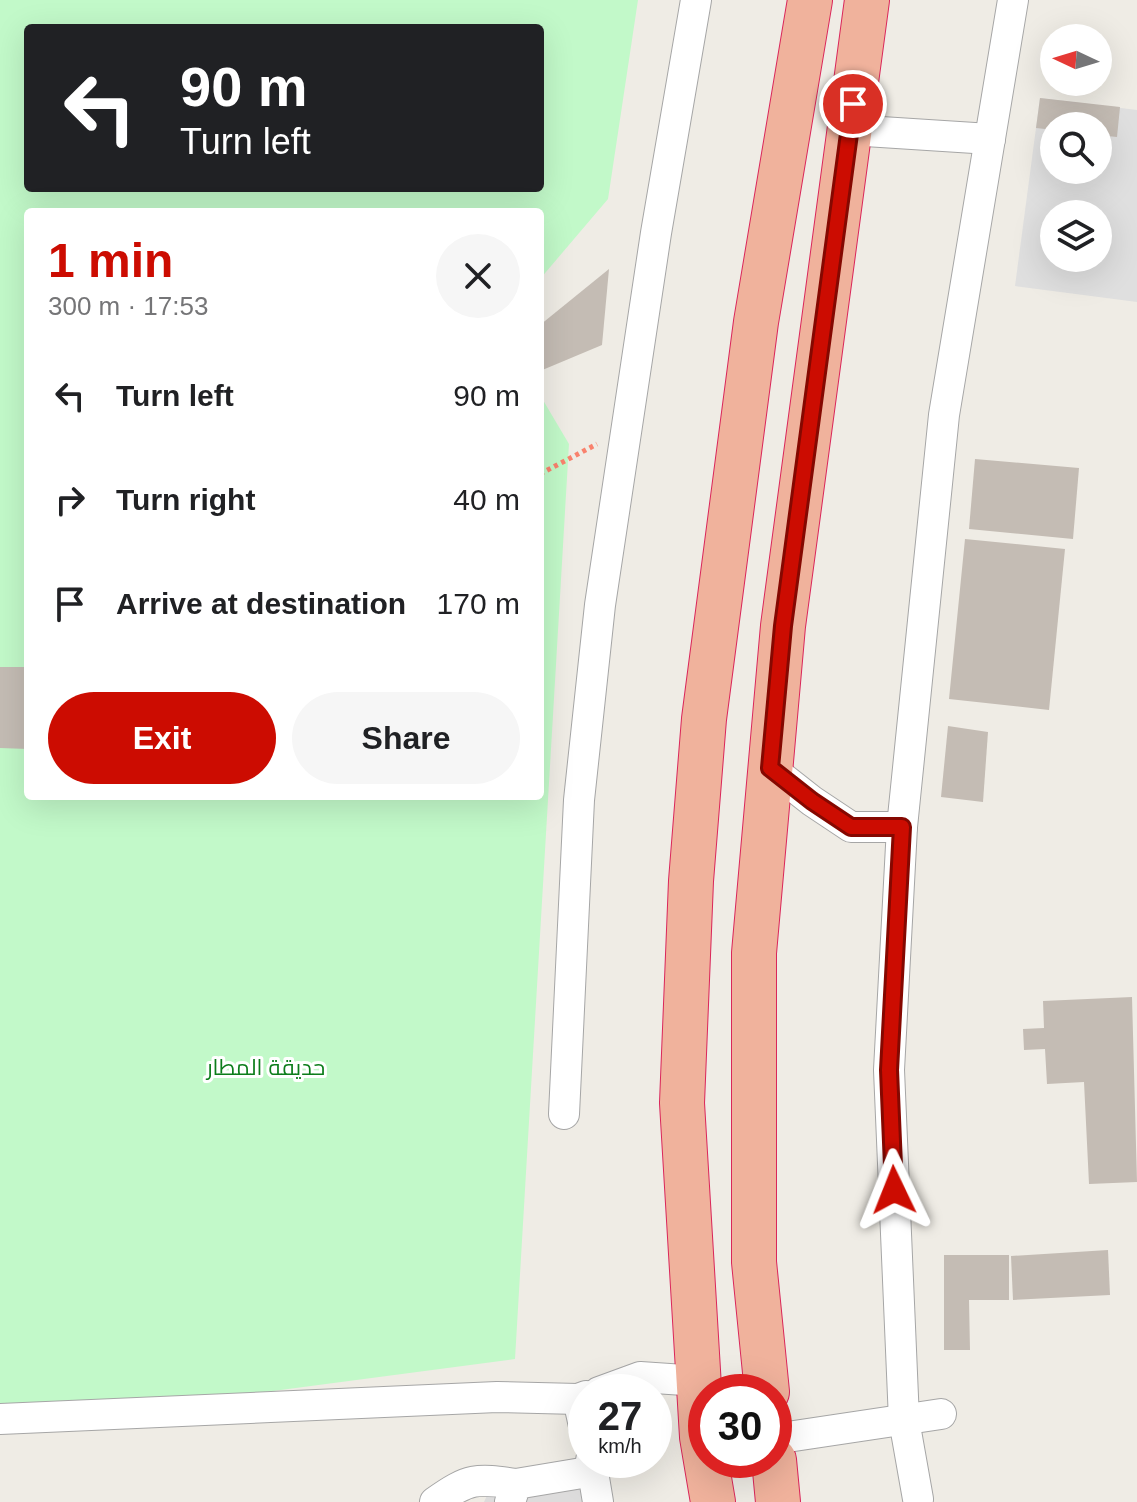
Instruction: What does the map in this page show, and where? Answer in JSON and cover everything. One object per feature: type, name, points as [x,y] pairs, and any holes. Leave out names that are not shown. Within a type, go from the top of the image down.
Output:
[{"type":"highway","points":[[796,82],[800,0]]},
{"type":"highway","points":[[699,1374],[682,1103],[691,881],[704,719],[754,338],[810,0]]},
{"type":"highway","points":[[765,1374],[754,1262],[754,953],[783,626],[867,0]]},
{"type":"highway","points":[[709,1478],[713,1502]]},
{"type":"highway","points":[[776,1478],[778,1502]]},
{"type":"street","points":[[564,1114],[579,800],[600,605],[696,0]]},
{"type":"street","points":[[918,1499],[904,1420],[889,1070],[902,827],[944,415],[1013,0]]},
{"type":"street","points":[[850,130],[990,139]]},
{"type":"street","points":[[770,768],[851,827],[902,827]]},
{"type":"street","points":[[0,1419],[568,1396]]},
{"type":"street","points":[[792,1436],[941,1414]]},
{"type":"street","points":[[435,1502],[454,1488],[479,1478],[513,1493],[568,1474]]},
{"type":"street","points":[[594,1478],[598,1502]]},
{"type":"path","points":[[544,472],[626,429]]},
{"type":"shaded area","points":[[1040,98],[1137,110],[1137,302],[1015,286]]},
{"type":"shaded area","points":[[568,1460],[568,1478],[578,1478],[583,1502],[484,1502],[490,1489]]},
{"type":"green space","name":"حديقة المطار","points":[[0,0],[638,0],[608,199],[544,274],[544,208],[24,208],[24,800],[544,800],[544,402],[569,444],[515,1359],[0,1427]]},
{"type":"building","points":[[1040,98],[1120,107],[1117,137],[1112,136],[1112,112],[1040,112],[1040,128],[1036,128]]},
{"type":"building","points":[[609,269],[602,345],[544,369],[544,322]]},
{"type":"building","points":[[975,459],[1079,468],[1073,539],[969,529]]},
{"type":"building","points":[[965,539],[1065,549],[1049,710],[949,699]]},
{"type":"building","points":[[0,667],[24,667],[24,749],[0,748]]},
{"type":"building","points":[[948,726],[988,732],[983,802],[941,797]]},
{"type":"building","points":[[1132,997],[1137,1182],[1089,1184],[1084,1082],[1047,1084],[1045,1049],[1024,1050],[1023,1029],[1044,1028],[1043,1001]]},
{"type":"building","points":[[1108,1250],[1110,1295],[1013,1300],[1011,1256]]},
{"type":"building","points":[[944,1255],[1009,1255],[1009,1300],[969,1300],[970,1350],[944,1350]]},
{"type":"route","points":[[853,104],[783,626],[770,768],[851,827],[902,827],[889,1070],[894,1190]]}]
